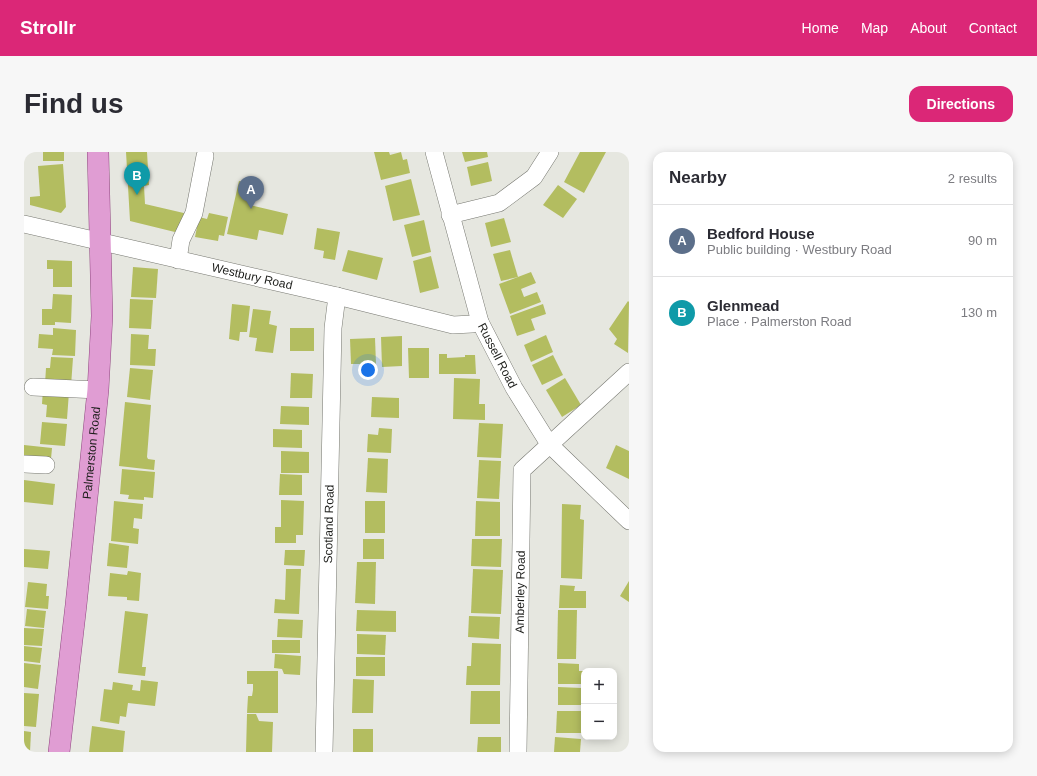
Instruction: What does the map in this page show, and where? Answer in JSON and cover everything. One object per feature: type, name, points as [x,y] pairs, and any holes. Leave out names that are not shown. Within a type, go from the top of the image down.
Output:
[{"type":"main road","name":"Palmerston Road","points":[[59,752],[98,390],[102,316],[98,152]]},
{"type":"street","name":"Russell Road","points":[[434,152],[480,322],[514,388],[550,444],[629,521]]},
{"type":"street","points":[[450,215],[499,203],[534,177],[550,152]]},
{"type":"street","points":[[178,260],[181,240],[194,213],[205,156]]},
{"type":"street","name":"Westbury Road","points":[[24,224],[337,296],[453,325],[480,322]]},
{"type":"street","name":"Scotland Road","points":[[324,752],[333,328],[337,296]]},
{"type":"street","name":"Amberley Road","points":[[518,752],[522,470],[629,372]]},
{"type":"street","points":[[33,387],[98,390]]},
{"type":"street","points":[[24,464],[46,465]]},
{"type":"building","points":[[43,152],[64,152],[64,161],[43,161]]},
{"type":"building","points":[[126,152],[147,152],[149,185],[144,186],[145,204],[188,214],[183,234],[130,221]]},
{"type":"building","points":[[374,152],[389,152],[390,155],[401,152],[403,160],[407,159],[410,173],[381,180]]},
{"type":"building","points":[[462,152],[487,152],[488,157],[465,162]]},
{"type":"building","points":[[580,152],[606,152],[584,193],[564,182]]},
{"type":"building","points":[[488,162],[492,181],[471,186],[467,167]]},
{"type":"building","points":[[63,164],[66,207],[61,213],[30,205],[30,197],[40,196],[38,166]]},
{"type":"building","points":[[411,179],[420,215],[393,221],[385,186]]},
{"type":"building","points":[[239,181],[255,185],[250,205],[288,214],[283,235],[259,230],[257,240],[227,234]]},
{"type":"building","points":[[558,185],[577,199],[563,218],[543,205]]},
{"type":"building","points":[[209,213],[228,217],[224,236],[219,235],[218,241],[195,237],[199,217],[207,219]]},
{"type":"building","points":[[504,218],[511,242],[491,247],[485,223]]},
{"type":"building","points":[[424,220],[431,252],[412,257],[404,225]]},
{"type":"building","points":[[317,228],[340,232],[335,260],[323,258],[324,251],[314,249]]},
{"type":"building","points":[[348,250],[383,258],[377,280],[342,271]]},
{"type":"building","points":[[510,250],[518,277],[501,281],[493,254]]},
{"type":"building","points":[[431,256],[439,288],[420,293],[413,261]]},
{"type":"building","points":[[47,260],[72,261],[72,287],[53,287],[53,269],[47,269]]},
{"type":"building","points":[[133,267],[158,269],[156,298],[131,297]]},
{"type":"building","points":[[531,272],[536,283],[521,289],[524,297],[537,292],[541,302],[510,314],[499,284]]},
{"type":"building","points":[[53,294],[72,295],[71,323],[55,322],[55,325],[42,325],[42,309],[52,309]]},
{"type":"building","points":[[130,299],[153,300],[151,329],[129,328]]},
{"type":"building","points":[[628,301],[628,353],[614,344],[617,339],[609,329]]},
{"type":"building","points":[[232,304],[250,306],[247,332],[240,332],[239,341],[229,339]]},
{"type":"building","points":[[543,304],[546,314],[531,319],[535,330],[517,336],[510,316]]},
{"type":"building","points":[[253,309],[271,311],[269,324],[277,326],[273,353],[255,351],[257,338],[249,337]]},
{"type":"building","points":[[53,328],[76,330],[75,356],[52,355],[53,349],[38,348],[39,334],[53,335]]},
{"type":"building","points":[[290,328],[314,328],[314,351],[290,351]]},
{"type":"building","points":[[131,334],[149,335],[148,349],[156,349],[155,366],[130,365]]},
{"type":"building","points":[[546,335],[553,352],[531,362],[524,345]]},
{"type":"building","points":[[402,336],[402,366],[382,367],[381,337]]},
{"type":"building","points":[[375,338],[376,364],[351,364],[350,339]]},
{"type":"building","points":[[408,348],[429,348],[429,378],[409,378]]},
{"type":"building","points":[[439,354],[447,354],[447,358],[475,355],[476,374],[439,374]]},
{"type":"building","points":[[553,355],[563,375],[542,385],[532,365]]},
{"type":"building","points":[[51,357],[73,358],[71,386],[45,384],[46,368],[50,368]]},
{"type":"building","points":[[130,368],[153,370],[150,400],[127,397]]},
{"type":"building","points":[[291,373],[313,374],[312,398],[290,398]]},
{"type":"building","points":[[454,378],[480,379],[479,404],[485,404],[485,420],[453,419]]},
{"type":"building","points":[[565,378],[581,405],[562,417],[546,390]]},
{"type":"building","points":[[43,389],[69,392],[67,419],[46,417],[47,405],[42,404]]},
{"type":"building","points":[[372,397],[399,398],[399,418],[371,417]]},
{"type":"building","points":[[125,402],[151,405],[147,457],[148,459],[155,460],[154,470],[119,466]]},
{"type":"building","points":[[281,406],[309,407],[309,425],[280,424]]},
{"type":"building","points":[[42,422],[67,424],[65,446],[40,444]]},
{"type":"building","points":[[479,423],[503,424],[501,458],[477,457]]},
{"type":"building","points":[[379,428],[392,429],[391,453],[367,452],[368,434],[378,435]]},
{"type":"building","points":[[273,429],[302,430],[302,448],[273,447]]},
{"type":"building","points":[[24,445],[52,448],[51,459],[24,456]]},
{"type":"building","points":[[616,445],[629,451],[629,479],[606,468]]},
{"type":"building","points":[[281,451],[309,452],[309,473],[281,473]]},
{"type":"building","points":[[368,458],[388,459],[387,493],[366,492]]},
{"type":"building","points":[[479,460],[501,461],[499,499],[477,498]]},
{"type":"building","points":[[122,469],[155,472],[153,498],[144,497],[144,500],[128,499],[129,495],[120,494]]},
{"type":"building","points":[[280,474],[302,475],[302,495],[279,495]]},
{"type":"building","points":[[24,480],[55,484],[53,505],[24,502]]},
{"type":"building","points":[[281,500],[304,501],[303,535],[296,535],[296,543],[275,543],[275,527],[281,527]]},
{"type":"building","points":[[114,501],[143,504],[142,519],[134,518],[133,528],[139,529],[138,544],[111,541]]},
{"type":"building","points":[[365,501],[385,501],[385,533],[365,533]]},
{"type":"building","points":[[476,501],[500,502],[500,536],[475,536]]},
{"type":"building","points":[[562,504],[581,505],[580,519],[584,520],[582,579],[561,578]]},
{"type":"building","points":[[363,539],[384,539],[384,559],[363,559]]},
{"type":"building","points":[[472,539],[502,539],[501,567],[471,566]]},
{"type":"building","points":[[109,543],[129,546],[127,568],[107,566]]},
{"type":"building","points":[[24,549],[50,551],[48,569],[24,567]]},
{"type":"building","points":[[285,550],[305,550],[304,566],[284,565]]},
{"type":"building","points":[[357,562],[376,562],[375,604],[355,603]]},
{"type":"building","points":[[286,569],[301,569],[299,614],[274,613],[275,599],[285,600]]},
{"type":"building","points":[[473,569],[503,570],[501,614],[471,613]]},
{"type":"building","points":[[128,571],[141,573],[139,601],[127,600],[127,597],[108,596],[110,573],[127,575]]},
{"type":"building","points":[[629,581],[629,602],[620,596]]},
{"type":"building","points":[[28,582],[47,584],[46,596],[49,596],[48,609],[25,607]]},
{"type":"building","points":[[560,585],[575,586],[574,591],[586,591],[586,608],[559,608]]},
{"type":"building","points":[[27,609],[46,611],[44,628],[25,626]]},
{"type":"building","points":[[357,610],[396,611],[396,632],[356,631]]},
{"type":"building","points":[[558,610],[577,610],[576,659],[557,659]]},
{"type":"building","points":[[125,611],[148,614],[142,667],[146,667],[145,676],[118,673]]},
{"type":"building","points":[[469,616],[500,617],[499,639],[468,637]]},
{"type":"building","points":[[278,619],[303,620],[302,638],[277,637]]},
{"type":"building","points":[[24,628],[44,629],[42,646],[24,645]]},
{"type":"building","points":[[357,634],[386,635],[385,655],[357,654]]},
{"type":"building","points":[[272,640],[300,640],[300,653],[272,653]]},
{"type":"building","points":[[472,643],[501,644],[500,685],[466,685],[467,666],[471,666]]},
{"type":"building","points":[[24,646],[42,648],[40,663],[24,661]]},
{"type":"building","points":[[275,654],[301,656],[300,675],[284,674],[282,669],[274,668]]},
{"type":"building","points":[[356,657],[385,657],[385,676],[356,676]]},
{"type":"building","points":[[24,663],[41,665],[38,689],[24,687]]},
{"type":"building","points":[[558,663],[579,664],[579,671],[581,671],[581,684],[558,684]]},
{"type":"building","points":[[247,671],[278,671],[278,713],[247,713],[248,696],[252,696],[253,684],[247,684]]},
{"type":"building","points":[[353,679],[374,680],[373,713],[352,713]]},
{"type":"building","points":[[141,680],[158,682],[155,706],[128,703],[126,717],[120,716],[119,724],[100,721],[104,689],[112,690],[113,682],[133,685],[132,690],[140,691]]},
{"type":"building","points":[[558,687],[581,688],[581,705],[558,705]]},
{"type":"building","points":[[471,691],[500,691],[500,724],[470,724]]},
{"type":"building","points":[[24,693],[39,694],[36,727],[24,726]]},
{"type":"building","points":[[557,711],[581,711],[581,733],[556,733]]},
{"type":"building","points":[[247,714],[256,714],[259,721],[273,722],[272,752],[246,752]]},
{"type":"building","points":[[92,726],[125,731],[123,752],[89,752]]},
{"type":"building","points":[[353,729],[373,729],[373,752],[353,752]]},
{"type":"building","points":[[24,731],[31,732],[30,752],[24,752]]},
{"type":"building","points":[[478,737],[501,737],[501,752],[477,752]]},
{"type":"building","points":[[555,737],[581,739],[580,752],[554,752]]},
{"type":"place","name":"Glenmead","points":[[137,195]]},
{"type":"place","name":"Bedford House","points":[[251,209]]}]
